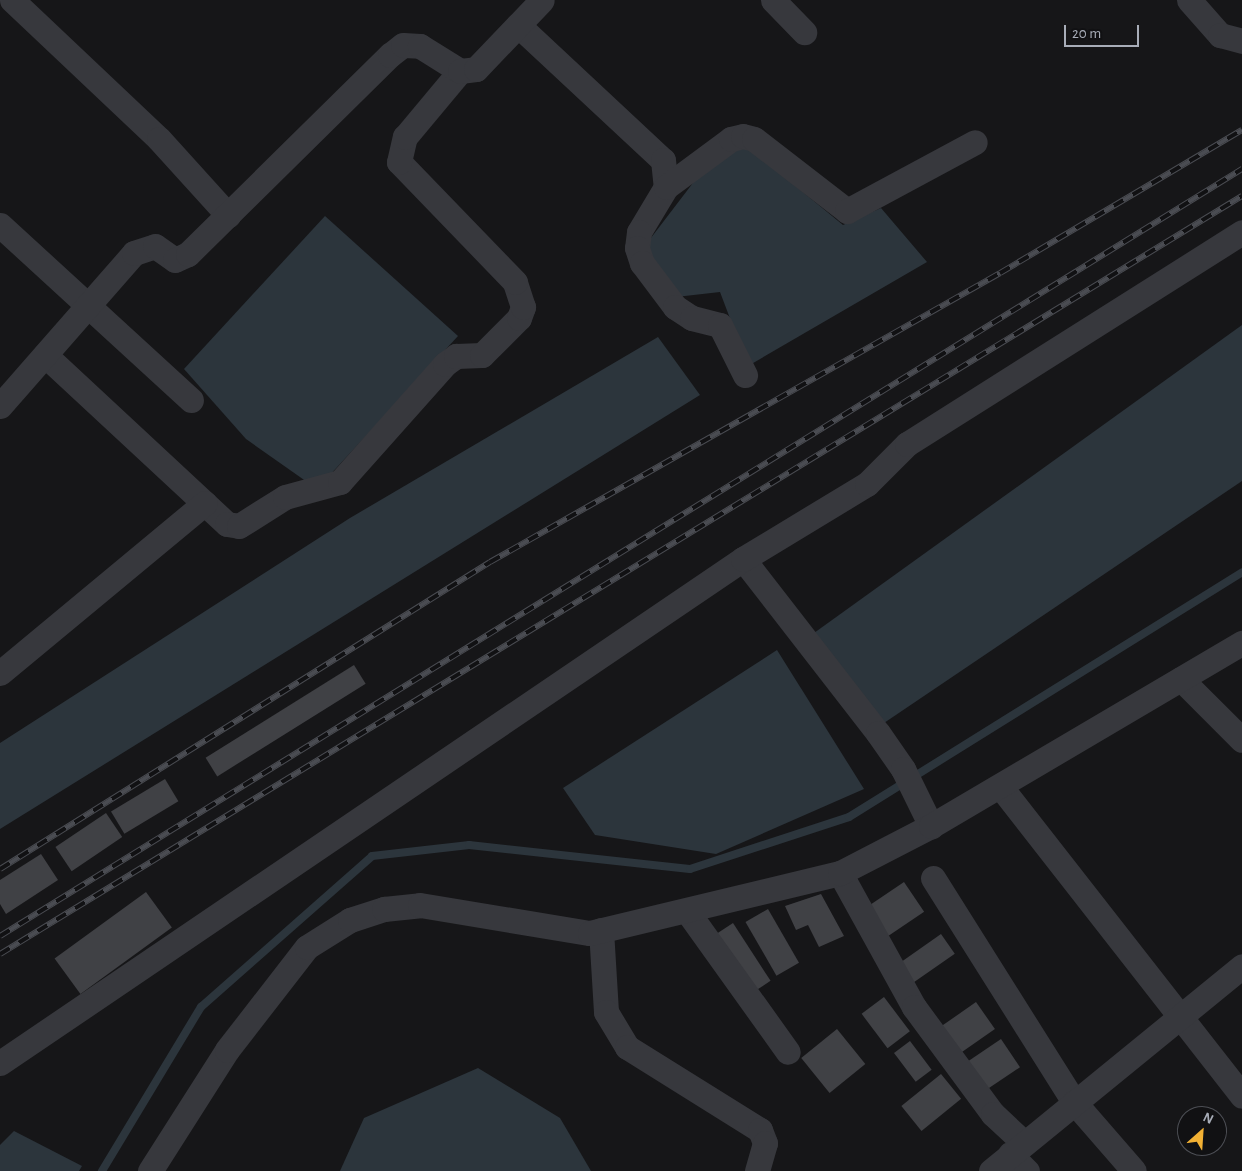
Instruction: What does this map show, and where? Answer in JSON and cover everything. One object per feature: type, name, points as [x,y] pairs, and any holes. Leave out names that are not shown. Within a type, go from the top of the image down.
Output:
[{"type":"street","points":[[0,8],[10,0],[159,139],[228,215]]},
{"type":"street","points":[[0,406],[134,253],[155,246],[175,260],[188,254],[403,45],[420,46],[460,71],[476,69],[542,0]]},
{"type":"street","points":[[773,0],[804,32]]},
{"type":"street","points":[[1189,0],[1220,35],[1242,41]]},
{"type":"street","points":[[518,25],[653,147],[668,175],[666,187]]},
{"type":"street","points":[[45,355],[228,524],[239,526],[297,492],[330,488],[445,364],[456,356],[482,355],[519,318],[523,306],[515,282],[398,162],[405,137],[460,71]]},
{"type":"street","points":[[746,375],[720,325],[692,318],[675,307],[642,263],[637,248],[638,232],[666,187],[732,139],[743,136],[754,139],[847,211],[974,142]]},
{"type":"street","points":[[0,225],[191,400]]},
{"type":"street","points":[[0,1063],[743,560],[866,484],[907,444],[1242,232]]},
{"type":"street","points":[[0,672],[205,503]]},
{"type":"street","points":[[743,560],[903,769],[931,826]]},
{"type":"street","points":[[150,1171],[227,1050],[307,947],[350,920],[384,909],[420,905],[590,933],[840,873],[931,826],[1242,643]]},
{"type":"street","points":[[1181,679],[1242,740]]},
{"type":"street","points":[[1000,786],[1242,1096]]},
{"type":"street","points":[[840,873],[914,1007],[993,1114],[1020,1156]]},
{"type":"street","points":[[933,878],[1074,1102],[1134,1171]]},
{"type":"street","points":[[687,911],[788,1052]]},
{"type":"street","points":[[601,930],[606,1012],[627,1047],[760,1130],[765,1143],[757,1171]]},
{"type":"street","points":[[992,1171],[1020,1156],[1074,1102],[1181,1020],[1242,966]]},
{"type":"shaded area","points":[[742,142],[843,225],[881,208],[927,262],[748,366],[720,292],[676,297],[644,247],[699,175]]},
{"type":"shaded area","points":[[325,216],[458,336],[317,489],[246,439],[184,369]]},
{"type":"shaded area","points":[[1242,325],[1242,481],[884,723],[814,633]]},
{"type":"shaded area","points":[[658,337],[700,395],[0,829],[0,743],[350,518]]},
{"type":"shaded area","points":[[777,650],[864,789],[716,854],[595,835],[563,788]]},
{"type":"shaded area","points":[[478,1068],[560,1118],[591,1171],[340,1171],[364,1118]]},
{"type":"shaded area","points":[[14,1131],[82,1166],[79,1171],[0,1171],[0,1145]]},
{"type":"building","points":[[354,665],[366,684],[217,776],[206,758]]},
{"type":"building","points":[[165,779],[178,801],[124,834],[111,811]]},
{"type":"building","points":[[106,813],[122,837],[72,871],[55,847]]},
{"type":"building","points":[[41,854],[58,880],[6,914],[0,904],[0,880]]},
{"type":"building","points":[[904,882],[924,912],[886,938],[866,908]]},
{"type":"building","points":[[146,892],[172,928],[80,994],[55,958]]},
{"type":"building","points":[[821,894],[844,936],[819,947],[808,925],[796,930],[785,906]]},
{"type":"building","points":[[768,909],[799,963],[776,976],[745,922]]},
{"type":"building","points":[[733,923],[771,981],[754,992],[716,934]]},
{"type":"building","points":[[941,934],[955,954],[911,984],[898,964]]},
{"type":"building","points":[[884,997],[910,1031],[888,1048],[862,1014]]},
{"type":"building","points":[[976,1002],[995,1029],[961,1053],[942,1026]]},
{"type":"building","points":[[837,1029],[865,1064],[830,1093],[801,1058]]},
{"type":"building","points":[[1001,1039],[1020,1067],[986,1090],[967,1062]]},
{"type":"building","points":[[910,1041],[932,1070],[916,1082],[894,1053]]},
{"type":"building","points":[[941,1074],[961,1099],[922,1131],[901,1106]]},
{"type":"waterway","points":[[102,1171],[201,1007],[372,856],[469,845],[690,869],[849,817],[1242,572]]},
{"type":"railway","points":[[0,869],[490,562],[1000,273],[1242,130]]},
{"type":"railway","points":[[0,936],[1242,169]]},
{"type":"railway","points":[[0,954],[1242,196]]}]
